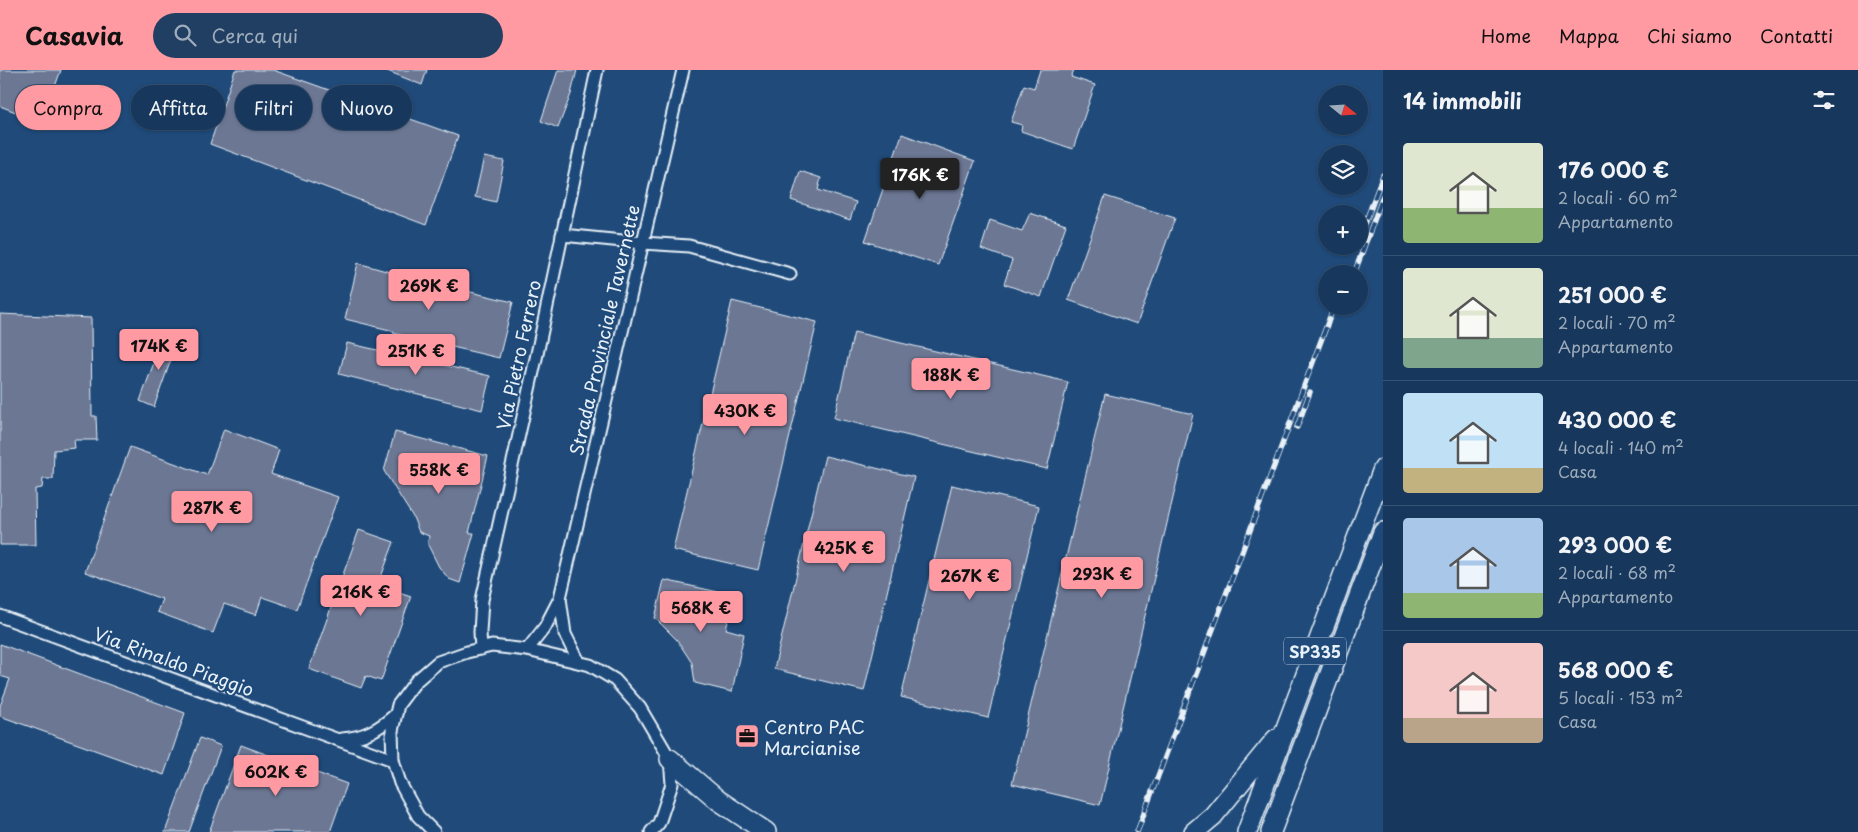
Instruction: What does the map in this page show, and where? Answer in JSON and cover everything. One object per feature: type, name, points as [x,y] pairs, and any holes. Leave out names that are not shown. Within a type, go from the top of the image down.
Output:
[{"type":"highway","name":"SP335","points":[[1247,832],[1383,469]]},
{"type":"highway","name":"SP335","points":[[1271,832],[1383,532]]},
{"type":"highway","points":[[1194,832],[1219,809],[1288,724]]},
{"type":"highway","points":[[670,759],[718,800],[766,832]]},
{"type":"street","name":"Via Pietro Ferrero","points":[[481,649],[482,600],[597,70]]},
{"type":"street","name":"Strada Provinciale Tavernette","points":[[527,650],[545,627],[560,598],[683,70]]},
{"type":"street","points":[[562,235],[689,246],[790,274]]},
{"type":"street","name":"Strada Provinciale Tavernette","points":[[560,598],[565,634],[579,662]]},
{"type":"street","name":"Via Rinaldo Piaggio","points":[[0,616],[393,760]]},
{"type":"street","points":[[434,832],[418,816],[400,783],[393,760],[392,731],[398,705],[416,682],[438,662],[492,646],[527,650],[590,665],[615,680],[640,708],[670,759],[672,784],[659,823],[651,832]]},
{"type":"street","name":"Via Rinaldo Piaggio","points":[[336,739],[353,738],[371,733],[396,714]]},
{"type":"building","points":[[0,70],[61,70],[56,85],[15,85],[15,112],[0,106]]},
{"type":"building","points":[[235,70],[273,70],[322,87],[322,130],[412,130],[412,120],[458,136],[426,225],[210,144],[215,130],[225,130],[225,100]]},
{"type":"building","points":[[385,70],[427,70],[422,85]]},
{"type":"building","points":[[558,70],[577,70],[571,94],[558,128],[541,121]]},
{"type":"building","points":[[1040,70],[1074,70],[1071,77],[1095,85],[1073,149],[1021,131],[1022,125],[1011,122],[1024,85],[1034,88]]},
{"type":"building","points":[[902,134],[975,161],[938,265],[865,241]]},
{"type":"building","points":[[484,157],[504,161],[496,202],[475,197]]},
{"type":"building","points":[[800,171],[821,178],[818,190],[856,202],[850,220],[791,200]]},
{"type":"building","points":[[1105,196],[1175,218],[1137,324],[1068,300]]},
{"type":"building","points":[[1030,213],[1066,225],[1041,297],[1004,284],[1012,260],[981,249],[990,220],[1022,231]]},
{"type":"building","points":[[358,263],[407,277],[513,302],[499,358],[393,333],[394,331],[345,319]]},
{"type":"building","points":[[732,301],[817,322],[758,570],[673,550]]},
{"type":"building","points":[[0,314],[91,318],[92,416],[96,416],[97,440],[74,440],[75,448],[54,450],[53,479],[43,479],[42,488],[35,489],[36,545],[0,545]]},
{"type":"building","points":[[854,332],[1068,382],[1047,469],[834,418]]},
{"type":"building","points":[[164,335],[178,340],[154,407],[140,401]]},
{"type":"building","points":[[347,343],[490,376],[482,410],[339,374]]},
{"type":"building","points":[[1105,394],[1193,414],[1100,805],[1012,784]]},
{"type":"building","points":[[224,429],[279,450],[271,474],[338,497],[297,609],[262,597],[256,615],[224,604],[213,633],[157,612],[162,599],[85,572],[130,447],[207,475]]},
{"type":"building","points":[[395,432],[488,456],[469,533],[474,533],[460,583],[449,579],[439,567],[428,545],[429,536],[419,532],[413,517],[384,471]]},
{"type":"building","points":[[825,456],[914,477],[864,691],[774,669]]},
{"type":"building","points":[[952,485],[1039,506],[988,718],[901,697]]},
{"type":"building","points":[[359,530],[394,542],[378,585],[411,596],[381,681],[366,676],[361,688],[309,669]]},
{"type":"building","points":[[664,580],[718,592],[715,607],[731,611],[726,629],[744,634],[732,692],[695,683],[692,663],[677,640],[655,618]]},
{"type":"building","points":[[0,644],[185,713],[164,775],[0,716],[0,706],[10,679],[0,676]]},
{"type":"building","points":[[200,738],[221,746],[189,832],[165,832]]},
{"type":"building","points":[[241,745],[347,784],[330,832],[209,832]]},
{"type":"railway","points":[[1368,216],[1383,175]]},
{"type":"railway","points":[[1357,265],[1383,196]]},
{"type":"railway","points":[[1137,832],[1331,315]]},
{"type":"railway","points":[[1297,427],[1310,392]]},
{"type":"place","name":"Centro PAC Marcianise","points":[[747,736]]}]
